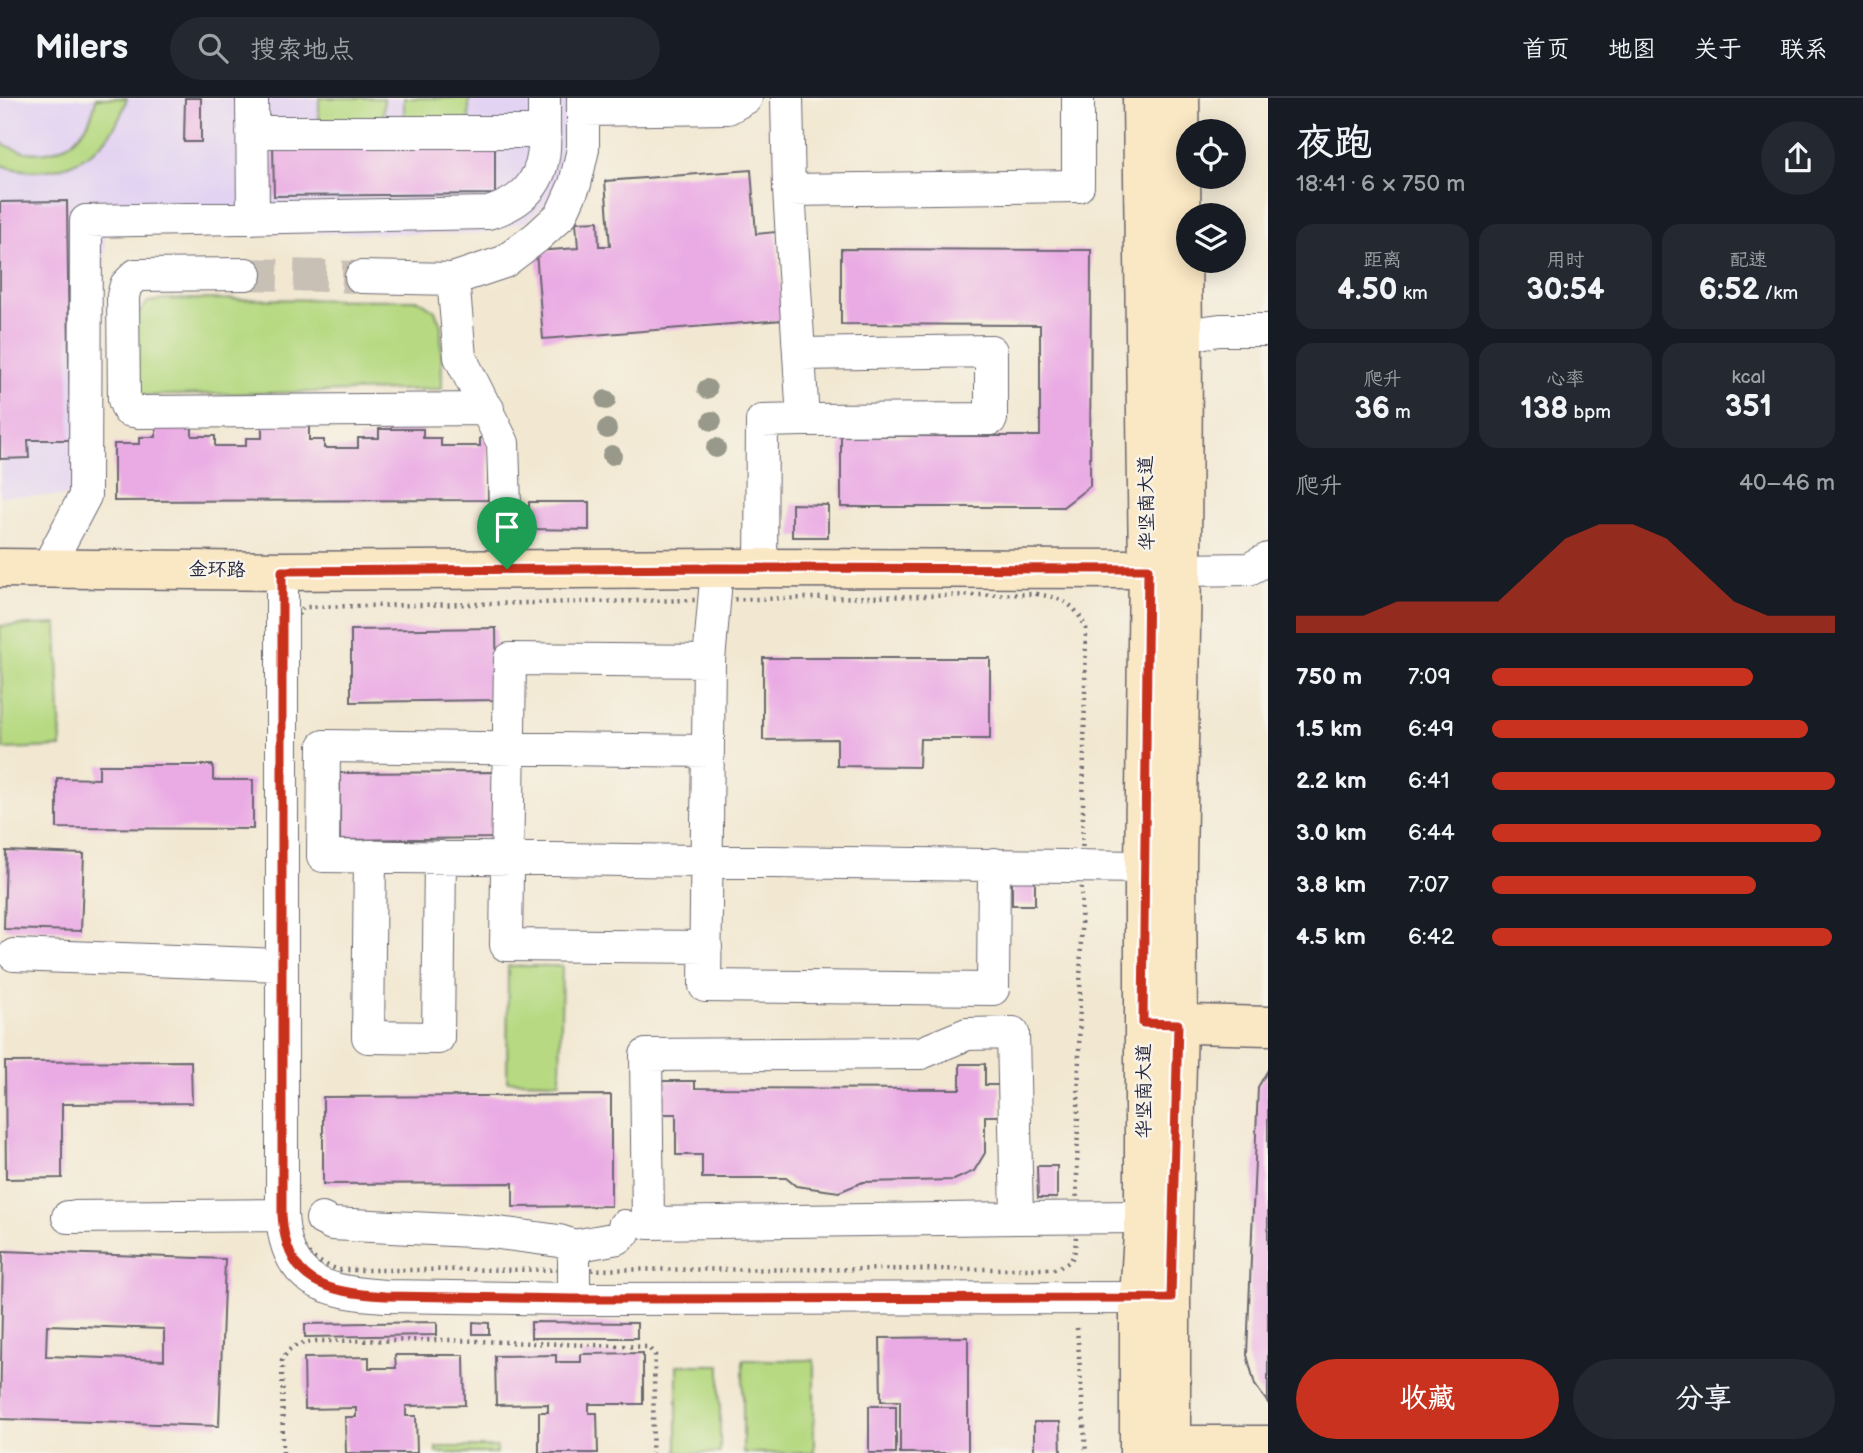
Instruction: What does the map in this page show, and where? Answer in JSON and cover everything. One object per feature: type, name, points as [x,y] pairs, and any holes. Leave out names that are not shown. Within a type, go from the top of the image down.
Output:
[{"type":"main road","name":"华坚南大道","points":[[1142,98],[1177,865],[1144,1217],[1155,1298]]},
{"type":"main road","name":"华坚南大道","points":[[1161,1450],[1155,1298],[1161,1024],[1143,867],[1183,335],[1181,98]]},
{"type":"main road","name":"金环路","points":[[0,568],[282,571],[717,568],[1165,570]]},
{"type":"main road","points":[[1161,1024],[1268,1026]]},
{"type":"main road","points":[[1161,1450],[1268,1445]]},
{"type":"street","points":[[252,98],[253,218]]},
{"type":"street","points":[[47,568],[85,496],[86,221],[488,213],[518,200],[529,189],[543,162],[544,98]]},
{"type":"street","points":[[361,277],[453,279],[504,262],[537,237],[561,215],[575,184],[583,149],[584,104],[728,108],[747,98]]},
{"type":"street","points":[[787,98],[789,190],[803,420]]},
{"type":"street","points":[[789,190],[1079,186],[1078,98]]},
{"type":"street","points":[[252,132],[544,132]]},
{"type":"street","points":[[246,274],[136,275],[126,285],[123,296],[124,400],[128,410],[488,408]]},
{"type":"street","points":[[453,279],[460,357],[488,408],[503,443],[507,569]]},
{"type":"street","points":[[1183,335],[1220,330],[1268,330]]},
{"type":"street","points":[[761,568],[762,421],[991,419],[991,351],[800,354]]},
{"type":"street","points":[[1165,570],[1250,569],[1268,559]]},
{"type":"street","points":[[717,568],[709,661],[705,986],[993,989],[995,864]]},
{"type":"street","points":[[282,571],[282,1215],[283,1236],[291,1257],[304,1276],[327,1287],[357,1294],[385,1296],[574,1299],[1155,1298]]},
{"type":"street","points":[[706,947],[506,945],[510,659],[709,661]]},
{"type":"street","points":[[708,751],[324,746],[323,856],[1143,867]]},
{"type":"street","points":[[370,856],[368,1037],[438,1038],[440,857]]},
{"type":"street","points":[[14,955],[282,965]]},
{"type":"street","points":[[1017,1218],[1013,1033],[967,1034],[921,1052],[646,1055],[648,1223],[1144,1217]]},
{"type":"street","points":[[68,1217],[282,1215]]},
{"type":"street","points":[[322,1219],[332,1224],[491,1232],[559,1241],[574,1246],[618,1238],[624,1233],[624,1226]]},
{"type":"street","points":[[574,1246],[574,1299]]},
{"type":"path","points":[[1069,1321],[1079,1332],[1086,1453]]},
{"type":"path","points":[[283,1453],[282,1361],[291,1348],[301,1343],[317,1341],[451,1339],[648,1347],[655,1355],[652,1453]]},
{"type":"shaded area","points":[[0,98],[568,98],[568,142],[565,168],[554,195],[528,221],[477,234],[105,232],[99,496],[0,496]]},
{"type":"green space","points":[[96,98],[127,98],[119,119],[95,150],[61,167],[42,170],[21,170],[0,165],[0,142],[32,153],[61,148],[74,140],[92,115]]},
{"type":"green space","points":[[319,98],[384,98],[383,121],[319,121]]},
{"type":"green space","points":[[404,98],[469,98],[469,121],[404,120]]},
{"type":"green space","points":[[168,299],[419,300],[435,311],[441,325],[442,389],[136,396],[136,317],[148,302]]},
{"type":"green space","points":[[57,624],[61,747],[3,749],[0,626]]},
{"type":"green space","points":[[508,966],[562,966],[560,1082],[507,1081]]},
{"type":"green space","points":[[743,1360],[814,1360],[814,1453],[743,1453]]},
{"type":"green space","points":[[677,1365],[720,1365],[720,1453],[677,1453]]},
{"type":"green space","points":[[436,1447],[497,1447],[497,1453],[436,1453]]},
{"type":"building","points":[[185,98],[201,98],[201,142],[184,142]]},
{"type":"building","points":[[495,142],[495,194],[274,196],[273,144]]},
{"type":"building","points":[[751,170],[756,234],[776,232],[783,320],[543,339],[536,251],[578,248],[576,222],[598,221],[599,246],[610,246],[605,181]]},
{"type":"building","points":[[67,201],[70,440],[28,440],[29,458],[0,459],[0,202]]},
{"type":"building","points":[[841,249],[1091,250],[1090,486],[1063,507],[841,507],[841,436],[1040,436],[1040,325],[841,324]]},
{"type":"building","points":[[262,424],[309,424],[309,440],[324,440],[324,448],[358,448],[358,438],[379,438],[379,429],[423,429],[423,438],[441,438],[441,446],[480,446],[480,438],[488,438],[488,500],[114,501],[114,444],[139,444],[139,437],[156,437],[156,426],[192,426],[192,436],[215,436],[215,446],[246,446],[246,438],[262,438]]},
{"type":"building","points":[[529,502],[589,502],[589,530],[529,529]]},
{"type":"building","points":[[792,504],[828,505],[828,537],[792,537]]},
{"type":"building","points":[[496,628],[497,700],[351,702],[351,630]]},
{"type":"building","points":[[763,658],[990,658],[990,739],[920,739],[919,767],[837,766],[837,739],[763,740]]},
{"type":"building","points":[[99,765],[213,765],[213,780],[253,780],[253,829],[57,828],[57,778],[99,779]]},
{"type":"building","points":[[493,772],[494,838],[340,840],[340,773]]},
{"type":"building","points":[[6,851],[84,854],[81,931],[4,929]]},
{"type":"building","points":[[1012,877],[1035,877],[1035,905],[1012,905]]},
{"type":"building","points":[[191,1061],[192,1103],[62,1104],[62,1178],[6,1179],[5,1062]]},
{"type":"building","points":[[960,1064],[985,1064],[985,1085],[1000,1085],[1000,1116],[985,1116],[985,1153],[974,1171],[954,1180],[863,1182],[839,1192],[796,1186],[786,1178],[702,1178],[702,1155],[676,1155],[676,1114],[662,1114],[662,1081],[695,1081],[695,1088],[960,1089]]},
{"type":"building","points":[[1268,1070],[1268,1403],[1255,1385],[1247,1355],[1258,1087]]},
{"type":"building","points":[[611,1095],[611,1206],[513,1207],[513,1183],[323,1184],[323,1097]]},
{"type":"building","points":[[1037,1166],[1057,1166],[1057,1198],[1038,1198]]},
{"type":"building","points":[[3,1251],[225,1259],[219,1426],[0,1419]],"holes":[[[47,1325],[164,1329],[164,1360],[46,1356]]]},
{"type":"building","points":[[437,1322],[437,1335],[305,1337],[305,1324]]},
{"type":"building","points":[[473,1322],[489,1323],[489,1334],[473,1334]]},
{"type":"building","points":[[531,1322],[637,1323],[637,1338],[531,1338]]},
{"type":"building","points":[[968,1337],[968,1453],[900,1453],[900,1401],[881,1401],[880,1338]]},
{"type":"building","points":[[643,1353],[643,1404],[589,1404],[589,1413],[597,1413],[598,1453],[539,1453],[539,1412],[548,1412],[548,1404],[496,1405],[495,1356],[556,1355],[556,1362],[581,1362],[581,1354]]},
{"type":"building","points":[[395,1355],[464,1355],[465,1405],[406,1406],[406,1416],[416,1416],[417,1453],[346,1453],[345,1417],[356,1417],[356,1408],[305,1409],[304,1358],[369,1357],[369,1368],[396,1368]]},
{"type":"building","points":[[869,1406],[896,1406],[896,1453],[869,1453]]},
{"type":"building","points":[[1034,1422],[1060,1422],[1061,1453],[1034,1453]]},
{"type":"tunnel","points":[[246,274],[361,277]]},
{"type":"route","points":[[507,569],[1148,569],[1143,1023],[1178,1024],[1171,1298],[574,1299],[385,1296],[357,1294],[327,1287],[304,1276],[291,1257],[283,1236],[282,1215],[282,571],[507,569]]}]
